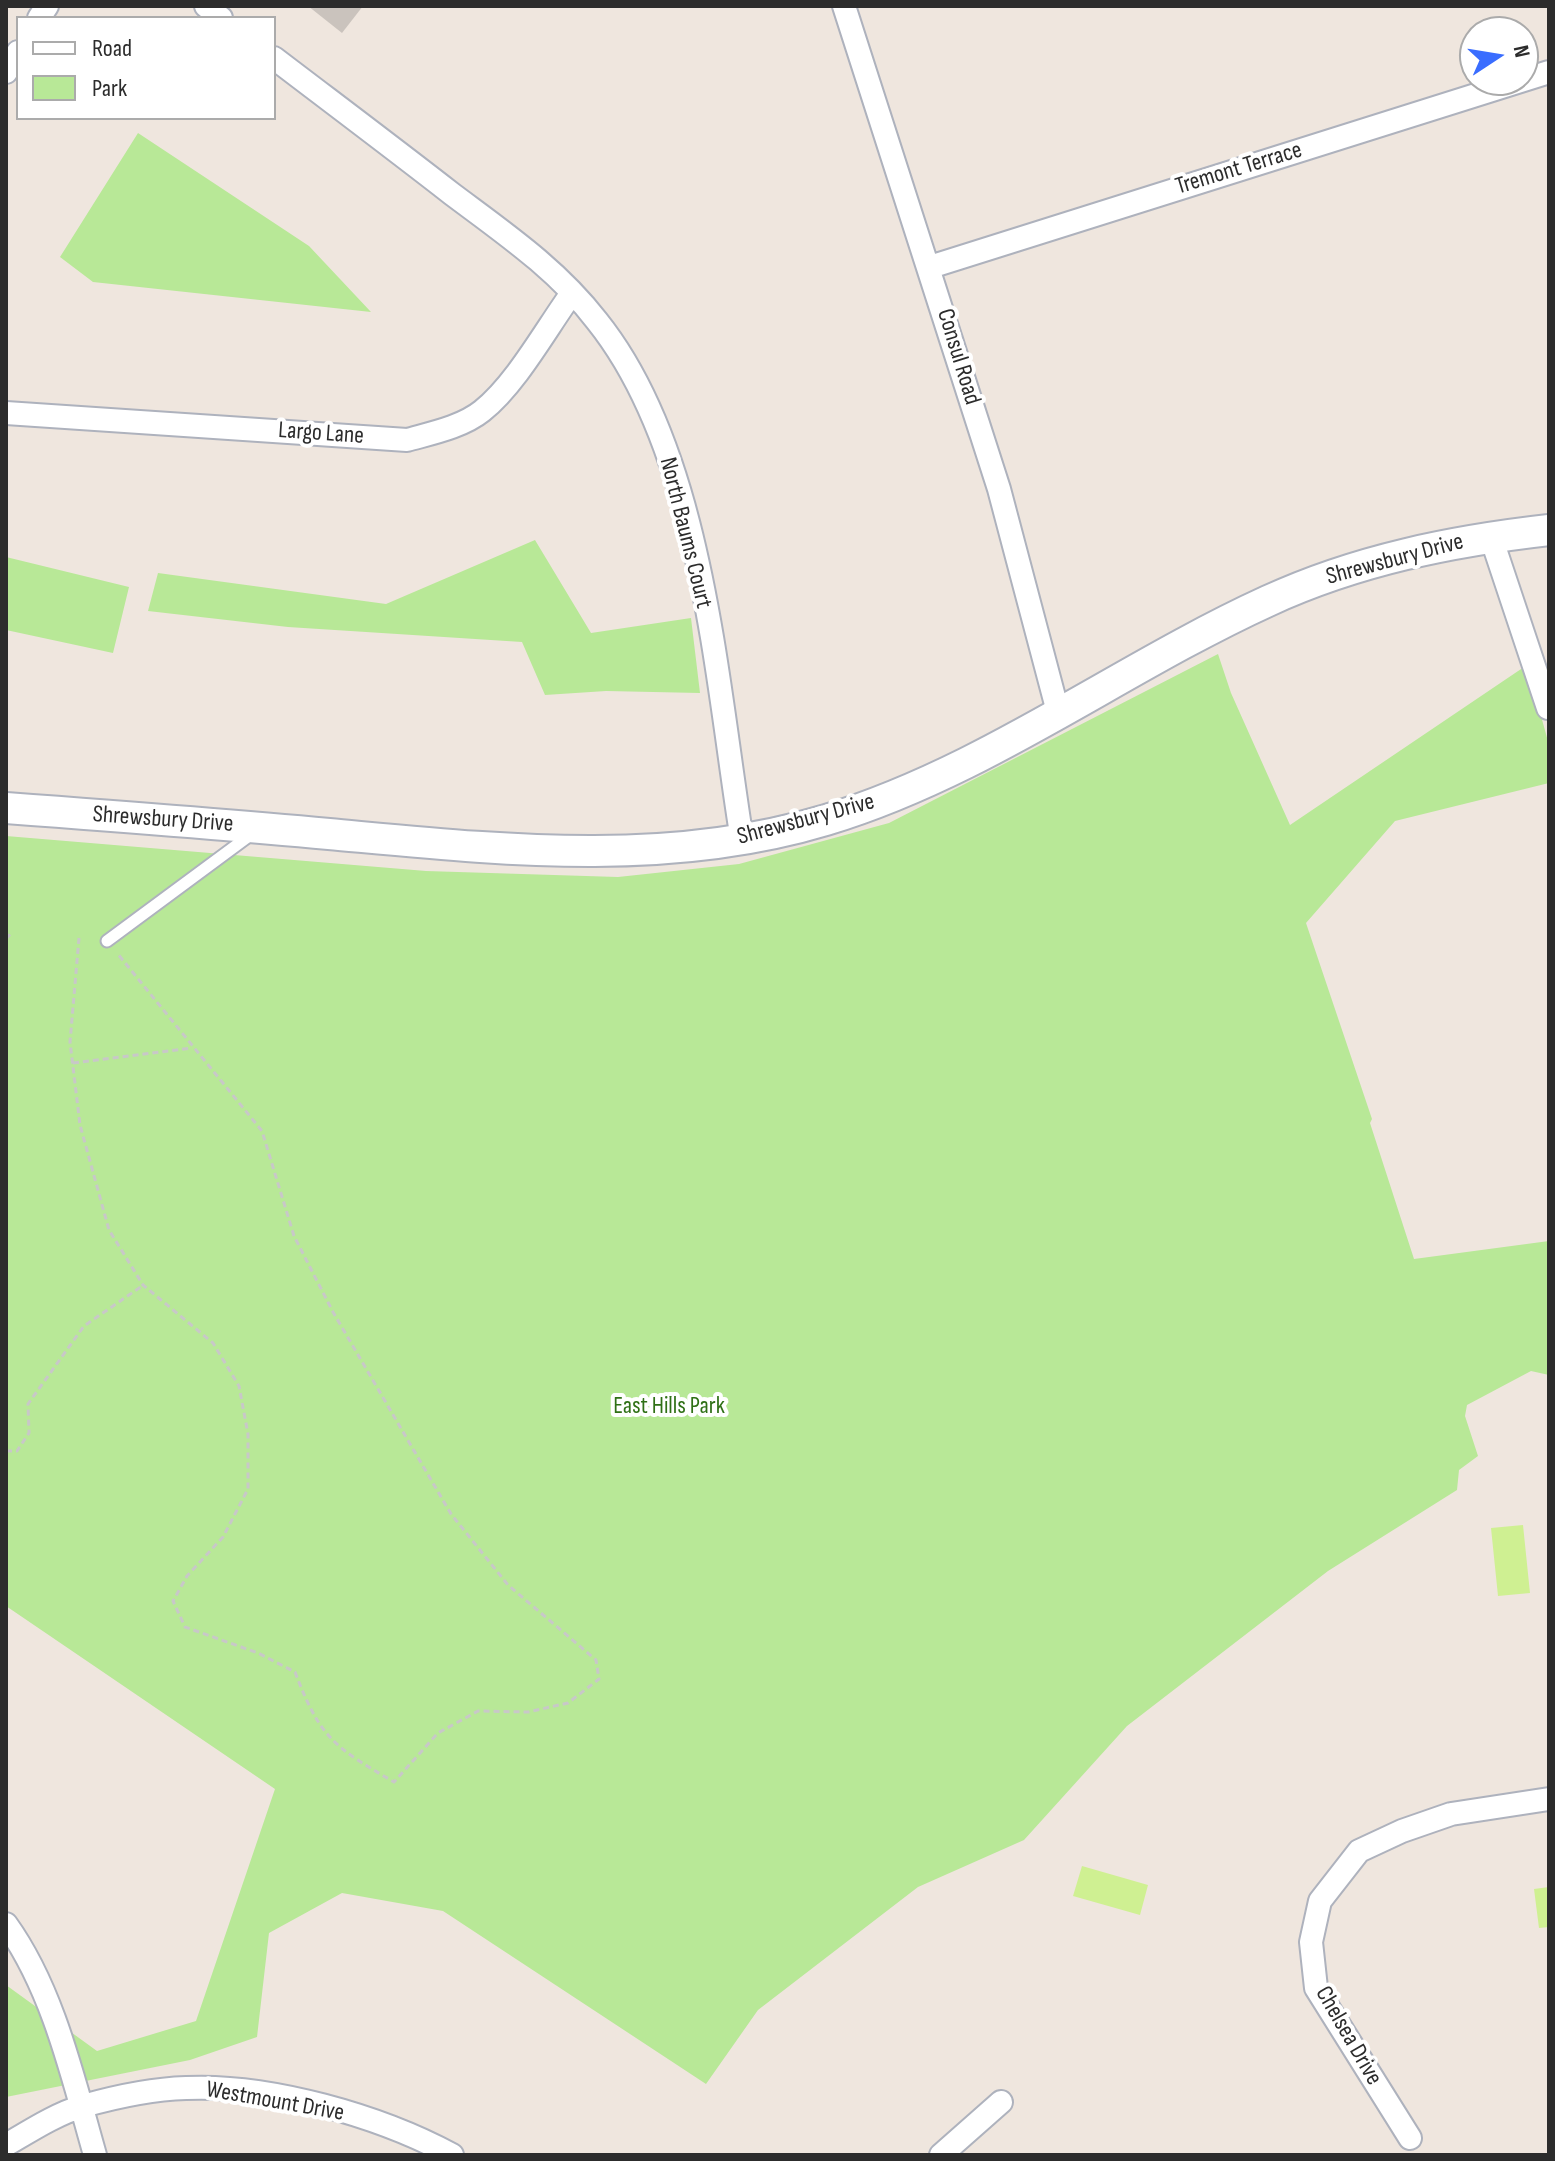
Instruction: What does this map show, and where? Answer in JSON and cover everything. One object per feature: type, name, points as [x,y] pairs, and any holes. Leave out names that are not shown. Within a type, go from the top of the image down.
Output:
[{"type":"main road","name":"Shrewsbury Drive","points":[[6,808],[522,852],[665,849],[742,840],[830,819],[896,795],[977,757],[1271,599],[1364,565],[1491,537],[1549,530]]},
{"type":"street","name":"Consul Road","points":[[844,6],[999,489],[1058,712]]},
{"type":"street","name":"North Baums Court","points":[[276,60],[548,266],[598,322],[634,381],[663,445],[686,514],[704,601],[742,840]]},
{"type":"street","name":"Tremont Terrace","points":[[930,267],[1549,72]]},
{"type":"street","name":"Largo Lane","points":[[6,413],[407,440],[441,431],[480,413],[496,398],[572,293]]},
{"type":"street","points":[[1491,537],[1548,708]]},
{"type":"street","name":"Chelsea Drive","points":[[1410,2138],[1316,1988],[1311,1942],[1320,1901],[1359,1851],[1402,1831],[1451,1814],[1549,1799]]},
{"type":"street","points":[[6,1924],[21,1945],[41,1989],[95,2155]]},
{"type":"street","name":"Westmount Drive","points":[[6,2145],[81,2107],[186,2088],[233,2090],[324,2105],[415,2135],[452,2155]]},
{"type":"street","points":[[941,2155],[1001,2102]]},
{"type":"lane","points":[[107,941],[260,828]]},
{"type":"path","points":[[6,939],[11,933]]},
{"type":"path","points":[[79,938],[70,1042],[72,1063],[80,1125],[109,1230],[143,1285],[213,1343],[239,1386],[248,1434],[248,1489],[223,1537],[187,1576],[173,1601],[185,1627],[258,1653],[295,1672],[310,1713],[340,1750],[394,1782],[438,1733],[478,1711],[528,1712],[568,1703],[599,1679],[596,1660],[508,1585],[451,1514],[333,1312],[294,1236],[262,1131],[107,941]]},
{"type":"path","points":[[72,1063],[192,1048]]},
{"type":"path","points":[[6,1451],[17,1451],[29,1433],[28,1404],[84,1326],[143,1285]]},
{"type":"green space","points":[[138,133],[309,246],[371,312],[93,282],[60,257]]},
{"type":"green space","points":[[535,540],[591,633],[691,618],[700,693],[606,691],[545,695],[522,642],[288,627],[148,611],[158,573],[386,604]]},
{"type":"green space","points":[[6,557],[129,587],[113,653],[6,630]]},
{"type":"green space","name":"East Hills Park","points":[[1218,654],[1231,693],[1290,825],[1527,665],[1549,745],[1549,783],[1395,821],[1306,923],[1372,1119],[1370,1123],[1414,1259],[1549,1241],[1549,1375],[1531,1371],[1467,1405],[1465,1416],[1478,1456],[1459,1470],[1457,1490],[1328,1571],[1127,1726],[1024,1840],[918,1887],[758,2010],[706,2084],[443,1911],[342,1893],[269,1933],[257,2037],[190,2060],[6,2097],[6,1985],[97,2051],[196,2021],[275,1789],[6,1606],[6,836],[426,871],[618,877],[739,864],[889,823]]},
{"type":"green space","points":[[1523,1525],[1530,1593],[1498,1596],[1491,1528]]},
{"type":"green space","points":[[1082,1866],[1148,1885],[1140,1915],[1073,1896]]},
{"type":"green space","points":[[1549,1887],[1549,1927],[1539,1928],[1534,1889]]},
{"type":"building","points":[[308,6],[363,6],[342,33]]}]
